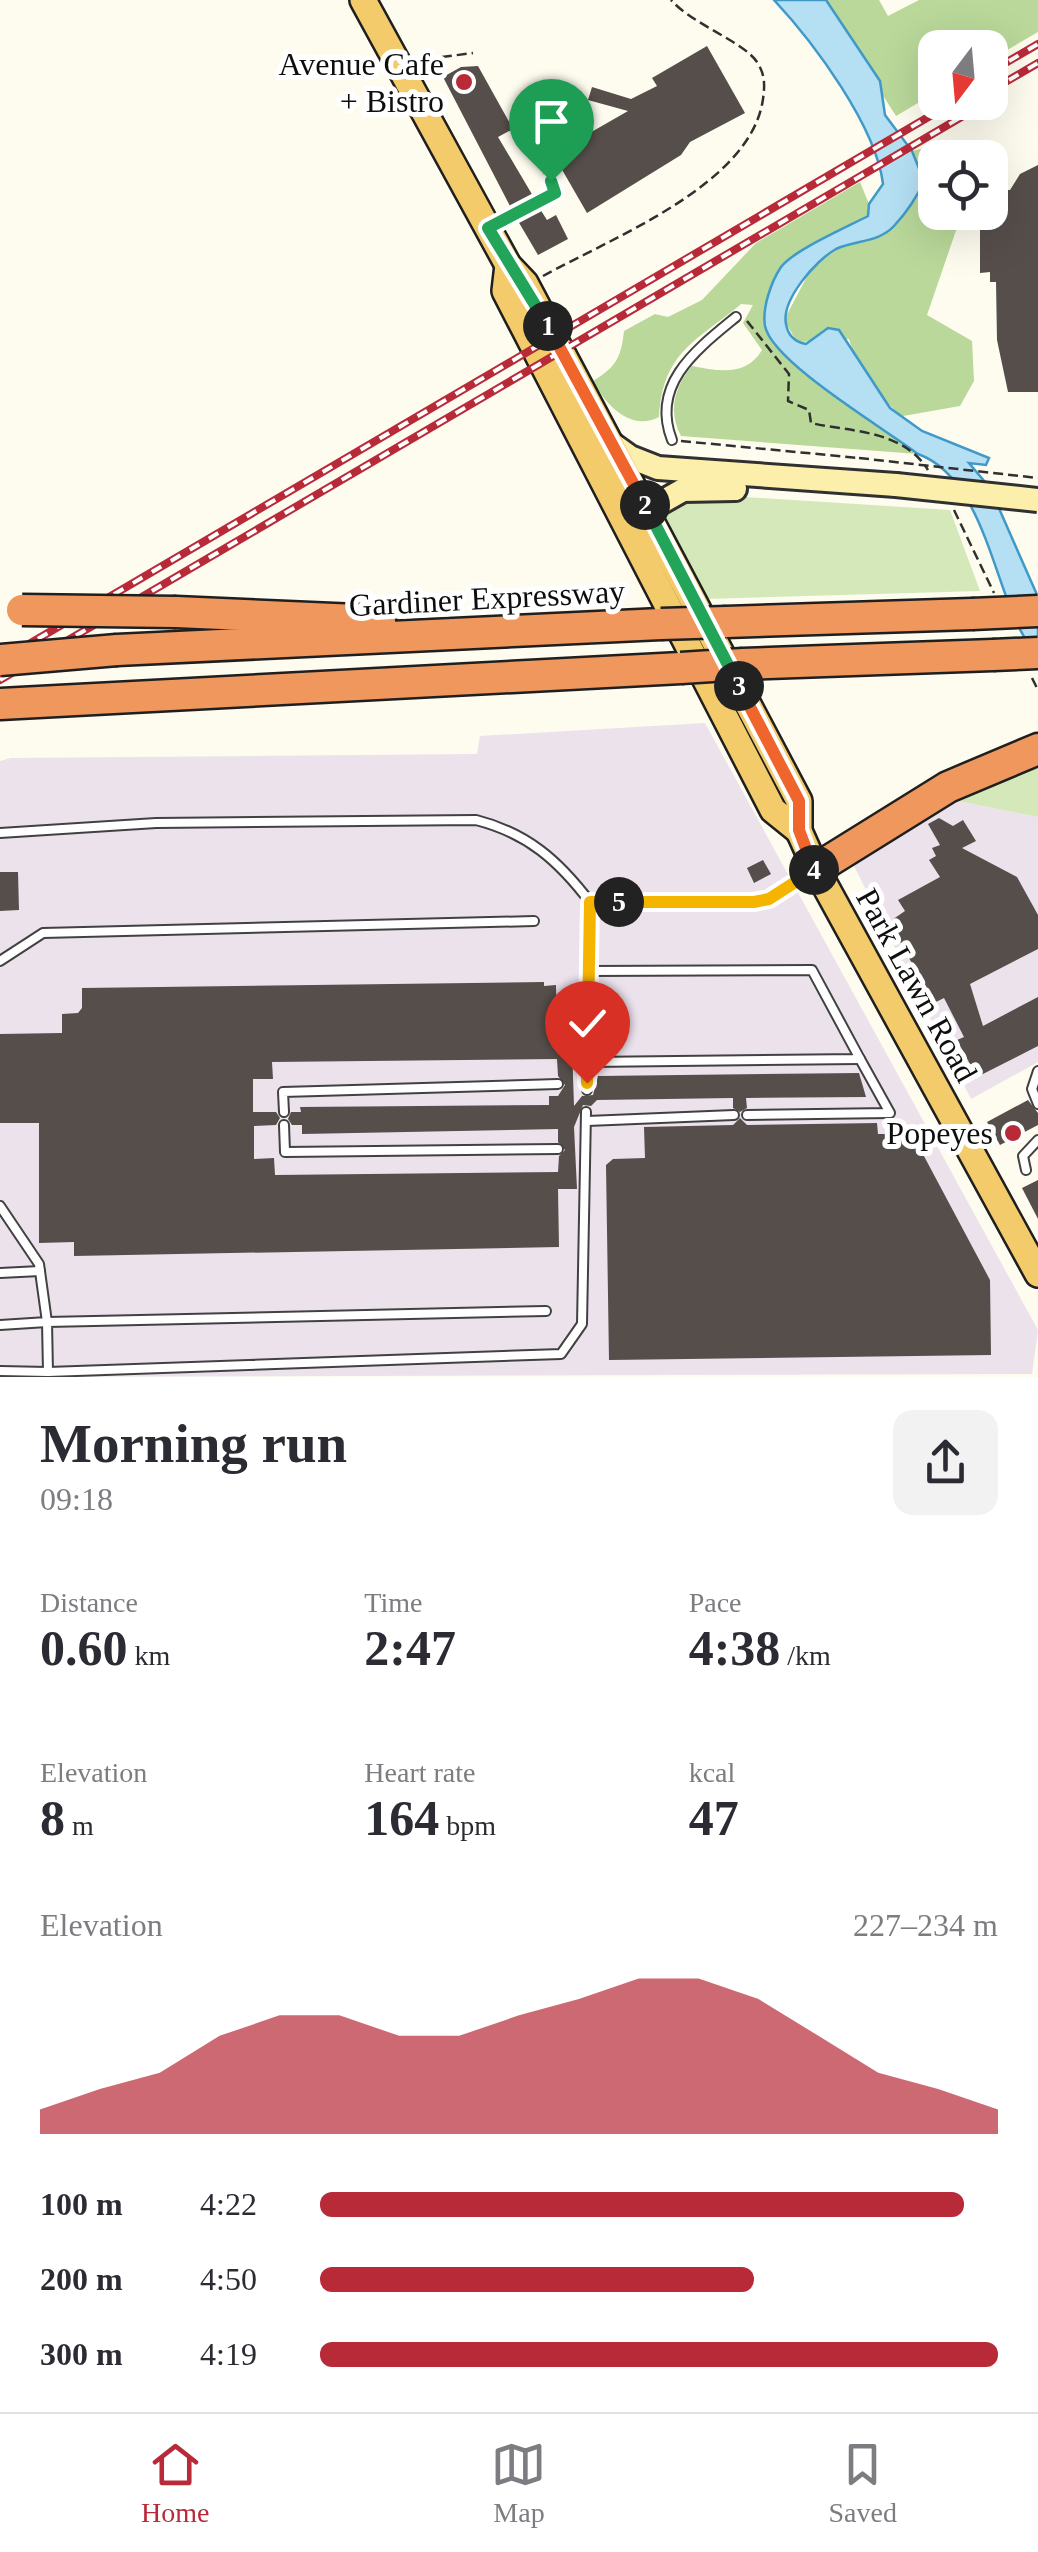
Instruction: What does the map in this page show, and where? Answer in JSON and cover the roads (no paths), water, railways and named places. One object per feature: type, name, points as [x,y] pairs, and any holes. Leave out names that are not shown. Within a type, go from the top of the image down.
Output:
[{"type":"highway","name":"Gardiner Expressway","points":[[0,660],[118,650],[984,606],[1038,610]]},
{"type":"highway","points":[[11,609],[568,627]]},
{"type":"highway","points":[[0,704],[743,664],[994,655],[1033,660]]},
{"type":"highway","points":[[816,869],[948,788],[1038,749]]},
{"type":"main road","name":"Park Lawn Road","points":[[363,0],[508,265],[525,283],[612,444],[634,509]]},
{"type":"main road","name":"Park Lawn Road","points":[[508,265],[505,291],[799,801],[799,830],[816,869],[1038,1274]]},
{"type":"main road","points":[[612,444],[630,458],[658,468],[901,492],[1038,511]]},
{"type":"main road","points":[[634,509],[665,482],[716,472]]},
{"type":"main road","points":[[634,509],[698,488],[901,492],[1038,500]]},
{"type":"lane","points":[[488,228],[555,193],[534,114]]},
{"type":"lane","points":[[672,440],[666,406],[673,380],[707,341],[736,317]]},
{"type":"lane","points":[[0,832],[156,823],[476,820],[512,829],[546,852],[590,902],[587,1086],[573,1083]]},
{"type":"lane","points":[[590,902],[754,902],[781,893],[816,869]]},
{"type":"lane","points":[[0,961],[43,933],[534,921]]},
{"type":"lane","points":[[590,971],[812,970],[890,1113],[747,1115]]},
{"type":"lane","points":[[588,1062],[860,1059]]},
{"type":"lane","points":[[1038,1071],[1032,1089],[1038,1104]]},
{"type":"lane","points":[[284,1112],[284,1092],[558,1084]]},
{"type":"lane","points":[[0,1372],[561,1354],[582,1324],[586,1116],[734,1116]]},
{"type":"lane","points":[[284,1125],[285,1152],[558,1150]]},
{"type":"lane","points":[[1026,1170],[1023,1156],[1038,1140]]},
{"type":"lane","points":[[574,1149],[586,1149]]},
{"type":"lane","points":[[0,1206],[40,1271],[48,1372]]},
{"type":"lane","points":[[0,1273],[40,1271]]},
{"type":"lane","points":[[0,1325],[546,1311]]},
{"type":"water","points":[[774,0],[826,0],[880,81],[885,115],[912,151],[918,166],[918,193],[888,232],[836,249],[810,271],[789,304],[788,332],[806,344],[828,328],[839,330],[890,408],[922,431],[989,458],[986,465],[969,463],[990,488],[1038,597],[1038,660],[1015,619],[980,525],[955,481],[938,465],[808,376],[772,341],[765,326],[768,295],[781,267],[809,246],[868,216],[869,204],[883,184],[869,137],[856,112],[807,39]]},
{"type":"railway","points":[[1008,62],[1038,44]]},
{"type":"railway","points":[[1008,80],[1038,63]]},
{"type":"railway","points":[[0,661],[923,120]]},
{"type":"railway","points":[[0,680],[956,120]]},
{"type":"place","name":"Avenue Cafe + Bistro","points":[[464,82]]},
{"type":"place","name":"Popeyes","points":[[1013,1133]]}]
